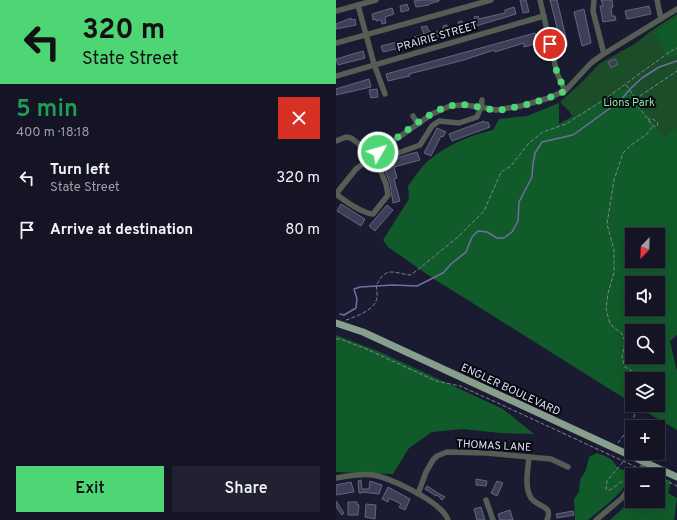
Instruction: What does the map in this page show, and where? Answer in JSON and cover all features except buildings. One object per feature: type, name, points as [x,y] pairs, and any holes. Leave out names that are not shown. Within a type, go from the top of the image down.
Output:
[{"type":"main road","name":"ENGLER BOULEVARD","points":[[338,324],[363,332],[677,477]]},
{"type":"street","points":[[336,11],[376,0]]},
{"type":"street","points":[[336,42],[491,0]]},
{"type":"street","points":[[540,0],[557,73],[565,91]]},
{"type":"street","points":[[594,0],[592,12],[604,54]]},
{"type":"street","points":[[657,0],[660,19]]},
{"type":"street","points":[[358,5],[374,64],[385,94]]},
{"type":"street","points":[[336,141],[346,137],[351,138],[358,143],[370,159],[379,167],[386,184],[388,195],[373,214],[368,214],[336,194],[356,170],[370,159],[387,146],[432,114],[450,106],[463,105],[496,110],[522,106],[550,98],[565,91],[591,63],[677,8]]},
{"type":"street","name":"PRAIRIE STREET","points":[[336,76],[544,16]]},
{"type":"street","points":[[387,146],[393,153],[398,153],[420,145],[432,126],[439,121],[459,123],[477,117],[482,100]]},
{"type":"street","points":[[413,116],[418,124]]},
{"type":"street","name":"THOMAS LANE","points":[[418,494],[426,472],[433,460],[436,456],[447,452],[487,453],[551,458],[568,467]]},
{"type":"street","points":[[529,457],[527,478],[529,494],[537,503],[548,509],[547,520]]},
{"type":"street","points":[[642,468],[646,462]]},
{"type":"street","points":[[336,478],[355,475],[372,475],[395,482],[418,494],[444,512],[448,520]]},
{"type":"street","points":[[596,520],[622,498],[625,492]]},
{"type":"street","points":[[486,500],[493,520]]},
{"type":"path","points":[[338,324],[357,316],[375,302],[376,285],[384,274],[391,272],[411,275],[439,254],[458,237],[484,211],[501,172],[511,166],[529,143],[543,132],[566,124],[618,91],[668,53],[677,48]]},
{"type":"path","points":[[636,102],[640,96],[677,71]]},
{"type":"path","points":[[626,85],[632,93],[639,108],[653,126]]},
{"type":"path","points":[[634,372],[625,367],[622,358],[625,341],[622,334],[610,324],[606,309],[608,293],[614,273],[614,250],[607,224],[614,180],[623,154],[631,145],[646,135],[653,126],[657,126],[658,122],[653,119],[648,119]]},
{"type":"path","points":[[336,339],[340,339],[364,348],[436,381],[460,386],[635,466],[634,468]]},
{"type":"path","points":[[615,448],[625,433]]},
{"type":"path","points":[[622,462],[607,481],[606,489],[610,490],[621,482],[625,482]]},
{"type":"path","points":[[665,480],[677,486]]},
{"type":"green space","name":"Lions Park","points":[[677,14],[677,217],[574,115],[572,116],[560,102],[599,64],[636,43]]},
{"type":"green space","points":[[677,17],[677,55],[667,58],[655,32]]},
{"type":"green space","points":[[622,89],[632,91],[663,138],[677,129],[677,335],[670,341],[677,371],[677,430],[665,423],[665,420],[660,420],[646,412],[665,412],[665,372],[625,372],[625,399],[434,279],[388,247],[383,240],[409,199],[408,186],[425,164],[435,156],[450,146],[467,138],[493,130],[499,119],[527,116],[559,103],[559,124]]},
{"type":"green space","points":[[336,335],[380,352],[503,409],[534,434],[501,433],[462,429],[432,432],[409,448],[393,474],[336,472]]},
{"type":"green space","points":[[597,453],[612,460],[618,468],[625,471],[625,486],[614,499],[588,520],[575,520],[574,499],[579,492],[580,480],[586,470],[589,457]]},
{"type":"green space","points":[[665,479],[671,481],[668,493],[677,498],[674,520],[610,520],[625,506],[625,508],[665,508]]},
{"type":"waterway","points":[[340,314],[344,315],[356,308],[357,299],[354,289],[360,287],[393,285],[417,286],[443,273],[451,264],[466,252],[472,237],[478,231],[487,232],[497,238],[504,238],[512,232],[518,221],[519,202],[532,177],[535,153],[542,142],[573,135],[620,101],[642,78],[659,67],[677,61]]},
{"type":"route","points":[[378,152],[432,114],[450,106],[463,105],[496,110],[522,106],[550,98],[565,91],[557,73],[550,44]]}]
